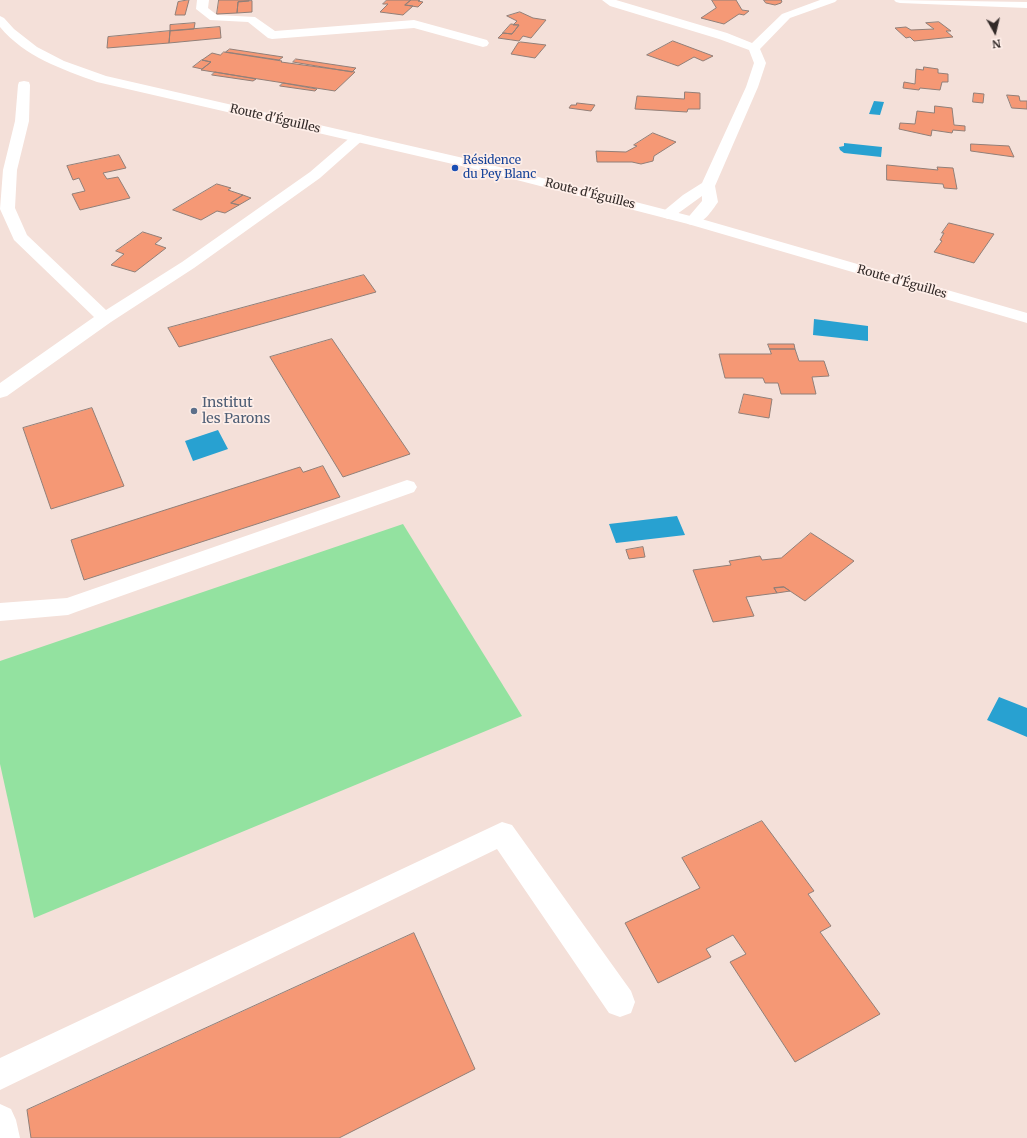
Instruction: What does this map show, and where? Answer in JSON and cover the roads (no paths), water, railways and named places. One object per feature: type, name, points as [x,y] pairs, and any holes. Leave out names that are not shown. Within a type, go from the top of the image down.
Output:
[{"type":"street","points":[[203,0],[202,9],[214,18],[251,19],[272,35],[414,24],[483,43]]},
{"type":"street","points":[[608,0],[614,4],[723,36],[754,48],[760,63],[752,87],[708,186],[710,202],[693,220]]},
{"type":"street","points":[[754,48],[786,16],[832,0]]},
{"type":"street","points":[[900,0],[1027,5]]},
{"type":"street","name":"Route d'Éguilles","points":[[0,20],[19,41],[62,65],[102,79],[472,164],[693,220],[1027,318]]},
{"type":"street","points":[[24,85],[22,121],[10,170],[7,208],[20,237],[105,318]]},
{"type":"street","points":[[0,392],[105,318],[188,265],[315,175],[358,138]]},
{"type":"street","points":[[668,214],[688,198],[708,186]]},
{"type":"street","points":[[0,612],[68,606],[407,487]]},
{"type":"street","points":[[0,1074],[502,834],[620,1002]]},
{"type":"street","points":[[0,1120],[4,1138]]},
{"type":"water","points":[[874,101],[884,102],[880,115],[869,114]]},
{"type":"water","points":[[844,143],[882,147],[881,157],[844,153],[839,147],[844,146]]},
{"type":"water","points":[[814,319],[868,326],[868,341],[813,335]]},
{"type":"water","points":[[218,430],[228,449],[193,461],[185,441]]},
{"type":"water","points":[[677,516],[685,535],[616,543],[609,524]]},
{"type":"water","points":[[999,697],[1027,708],[1027,737],[987,720]]},
{"type":"place","name":"Résidence du Pey Blanc","points":[[455,168]]},
{"type":"place","name":"Institut les Parons","points":[[194,411]]}]
